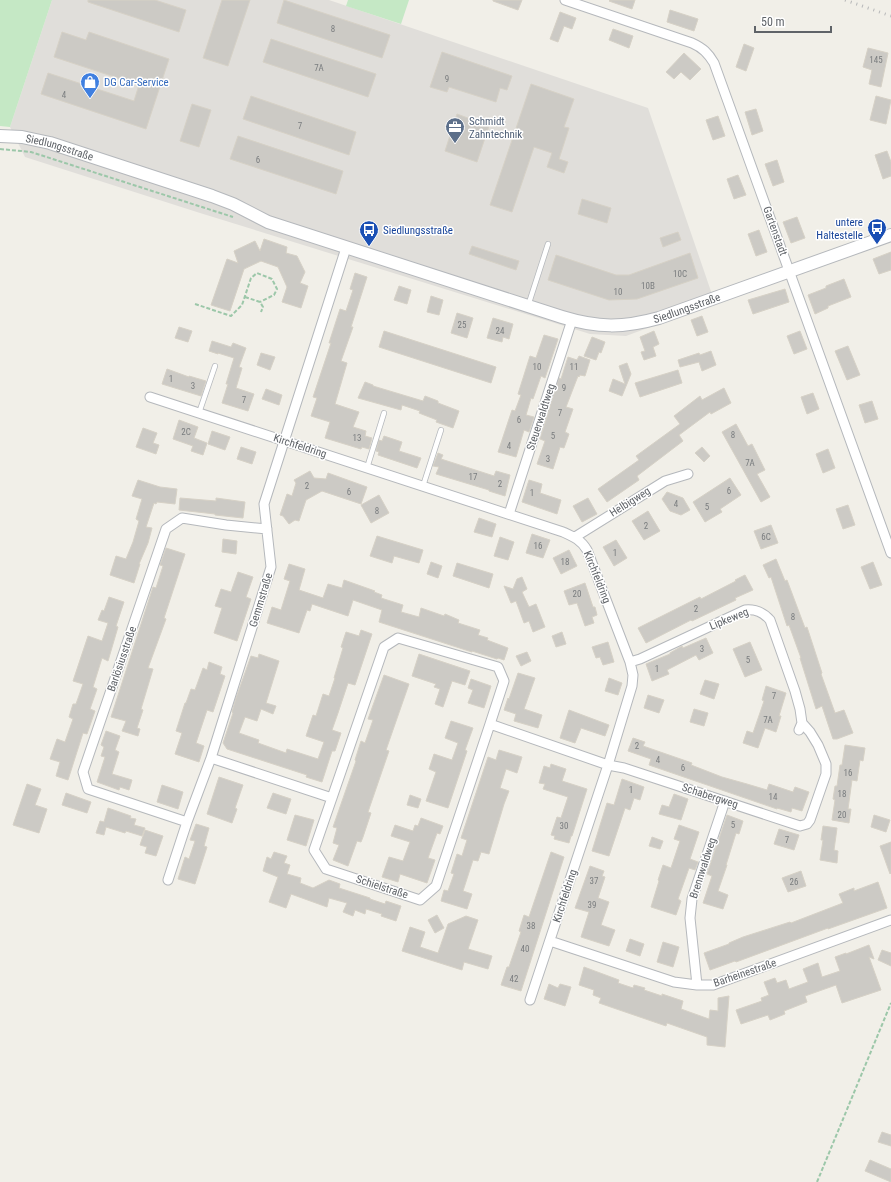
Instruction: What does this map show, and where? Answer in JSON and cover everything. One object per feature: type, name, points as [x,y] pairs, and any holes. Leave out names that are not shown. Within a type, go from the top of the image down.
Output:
[{"type":"street","name":"Gartenstadt","points":[[565,0],[692,43],[701,47],[707,52],[714,63],[891,553]]},
{"type":"street","name":"Siedlungsstraße","points":[[0,136],[22,137],[50,143],[212,196],[233,204],[268,222],[346,248],[572,320],[601,326],[615,326],[645,322],[659,318],[891,235]]},
{"type":"street","name":"Gemmstraße","points":[[168,880],[187,822],[211,758],[272,567],[264,504],[346,248]]},
{"type":"street","name":"Steuerwaldtweg","points":[[509,514],[572,320]]},
{"type":"street","name":"Kirchfeldring","points":[[150,397],[575,537],[583,543],[588,550],[630,662],[633,675],[632,686],[608,765],[530,1000]]},
{"type":"street","name":"Helbigweg","points":[[575,537],[665,480],[688,474]]},
{"type":"street","name":"Barlösiusstraße","points":[[187,822],[88,789],[83,772],[166,529],[182,518],[226,525],[267,529]]},
{"type":"street","name":"Lipkeweg","points":[[630,662],[640,659],[745,610],[752,609],[766,615],[770,620],[795,691],[800,709],[800,727],[810,732],[818,745],[826,764],[826,774],[810,820]]},
{"type":"street","name":"Schielstraße","points":[[398,638],[498,667],[504,681],[490,724],[436,886],[420,900],[326,869],[314,850],[384,647],[398,638]]},
{"type":"street","points":[[490,724],[608,765]]},
{"type":"street","points":[[211,758],[332,798]]},
{"type":"street","name":"Schabergweg","points":[[608,765],[624,768],[800,826],[807,824],[810,820]]},
{"type":"street","name":"Brennwaldweg","points":[[697,985],[690,918],[692,900],[725,801]]},
{"type":"street","name":"Barheinestraße","points":[[550,941],[674,982],[697,985],[713,985],[891,920]]},
{"type":"lane","points":[[528,306],[548,244]]},
{"type":"lane","points":[[199,413],[215,366]]},
{"type":"lane","points":[[367,468],[384,414]]},
{"type":"lane","points":[[423,486],[441,430]]},
{"type":"path","points":[[0,149],[31,152],[239,219]]},
{"type":"path","points":[[195,304],[231,316],[242,305],[251,278],[257,274],[272,279],[277,289],[274,295],[260,302]]},
{"type":"path","points":[[245,296],[260,302],[263,307],[261,312]]},
{"type":"path","points":[[817,1182],[891,1003]]},
{"type":"shaded area","points":[[52,0],[329,0],[648,108],[715,303],[626,336],[590,334],[25,157],[10,127]]},
{"type":"green space","points":[[0,0],[52,0],[10,127],[0,126]]},
{"type":"green space","points":[[348,0],[409,0],[401,24],[346,6]]},
{"type":"building","points":[[88,0],[155,0],[186,10],[179,32],[88,2]]},
{"type":"building","points":[[222,0],[250,0],[228,66],[203,58]]},
{"type":"building","points":[[284,0],[390,35],[382,58],[277,23]]},
{"type":"building","points":[[493,0],[522,0],[518,10]]},
{"type":"building","points":[[635,0],[632,9],[609,1]]},
{"type":"building","points":[[670,10],[698,19],[694,31],[667,22]]},
{"type":"building","points":[[560,12],[576,18],[572,29],[564,26],[558,42],[550,39]]},
{"type":"building","points":[[613,29],[633,36],[629,48],[609,40]]},
{"type":"building","points":[[62,32],[86,40],[89,32],[169,59],[146,129],[41,94],[48,73],[134,101],[139,85],[54,57]]},
{"type":"building","points":[[271,39],[376,74],[368,97],[263,62]]},
{"type":"building","points":[[744,44],[754,48],[746,71],[736,67]]},
{"type":"building","points":[[868,48],[888,53],[881,87],[869,84],[872,70],[863,67]]},
{"type":"building","points":[[442,52],[512,76],[507,90],[500,88],[496,102],[449,87],[447,92],[430,87]]},
{"type":"building","points":[[684,53],[701,69],[690,80],[681,72],[674,79],[666,72]]},
{"type":"building","points":[[531,84],[574,99],[564,127],[569,128],[559,159],[568,162],[564,173],[547,167],[552,153],[534,147],[512,212],[490,205]]},
{"type":"building","points":[[251,96],[356,132],[349,155],[243,119]]},
{"type":"building","points":[[876,96],[891,100],[886,124],[870,120]]},
{"type":"building","points":[[192,104],[211,110],[199,147],[180,141]]},
{"type":"building","points":[[756,109],[763,131],[752,135],[745,112]]},
{"type":"building","points":[[457,114],[489,126],[477,162],[445,151]]},
{"type":"building","points":[[718,116],[725,136],[713,140],[706,120]]},
{"type":"building","points":[[238,136],[343,171],[336,194],[230,159]]},
{"type":"building","points":[[887,151],[891,162],[891,176],[883,179],[875,155]]},
{"type":"building","points":[[777,160],[784,182],[773,186],[765,164]]},
{"type":"building","points":[[738,175],[746,195],[734,199],[727,179]]},
{"type":"building","points":[[582,199],[611,208],[607,223],[578,214]]},
{"type":"building","points":[[797,217],[805,238],[791,243],[783,222]]},
{"type":"building","points":[[759,230],[767,252],[756,256],[748,234]]},
{"type":"building","points":[[678,232],[681,240],[663,247],[660,238]]},
{"type":"building","points":[[264,239],[287,247],[286,253],[297,256],[305,272],[300,283],[308,286],[301,308],[282,302],[287,287],[278,267],[261,261],[244,269],[230,311],[211,305],[227,259],[238,263],[234,251],[255,241],[260,251]]},
{"type":"building","points":[[472,246],[519,261],[516,270],[469,254]]},
{"type":"building","points":[[891,252],[891,270],[879,274],[873,259]]},
{"type":"building","points":[[690,253],[698,278],[637,299],[609,300],[548,280],[556,255],[616,275],[629,275]]},
{"type":"building","points":[[355,273],[367,277],[351,327],[353,327],[341,361],[347,363],[335,404],[359,412],[353,427],[366,431],[365,436],[372,438],[369,449],[362,447],[361,449],[325,438],[330,422],[311,416],[317,398],[313,397],[331,343],[329,343],[340,309],[346,311],[353,290],[350,289]]},
{"type":"building","points":[[844,279],[851,297],[828,306],[828,308],[815,314],[808,295]]},
{"type":"building","points":[[399,286],[411,290],[407,304],[394,300]]},
{"type":"building","points":[[785,289],[789,302],[753,314],[748,300]]},
{"type":"building","points":[[431,296],[443,300],[439,315],[427,312]]},
{"type":"building","points":[[457,313],[473,318],[467,338],[451,333]]},
{"type":"building","points":[[702,316],[708,332],[697,336],[691,320]]},
{"type":"building","points":[[493,318],[513,324],[509,339],[503,337],[502,342],[487,338]]},
{"type":"building","points":[[179,327],[192,331],[188,342],[175,338]]},
{"type":"building","points":[[384,331],[496,367],[491,383],[379,347]]},
{"type":"building","points":[[654,331],[659,344],[653,347],[656,356],[644,360],[641,352],[645,351],[640,337]]},
{"type":"building","points":[[800,331],[807,349],[794,354],[787,336]]},
{"type":"building","points":[[544,335],[558,339],[545,378],[541,376],[533,399],[531,398],[526,415],[534,417],[529,432],[524,430],[516,457],[498,452],[512,410],[515,411],[521,395],[518,394],[530,356],[536,358]]},
{"type":"building","points":[[592,337],[605,342],[601,353],[599,352],[596,360],[584,356]]},
{"type":"building","points":[[212,341],[231,347],[233,343],[246,348],[239,367],[242,368],[236,388],[254,394],[248,411],[222,403],[234,358],[209,351]]},
{"type":"building","points":[[848,346],[860,375],[847,380],[835,351]]},
{"type":"building","points":[[711,351],[716,365],[702,371],[699,362],[680,367],[678,360],[699,353],[700,355]]},
{"type":"building","points":[[261,353],[275,357],[270,370],[257,365]]},
{"type":"building","points":[[579,356],[590,360],[585,376],[578,376],[566,407],[573,409],[565,432],[569,434],[564,448],[560,447],[553,469],[537,464],[545,441],[540,439],[559,378],[561,379],[568,357],[577,360]]},
{"type":"building","points":[[627,363],[631,374],[622,396],[609,391],[613,379],[625,384],[619,366]]},
{"type":"building","points":[[167,369],[206,381],[201,396],[162,384]]},
{"type":"building","points":[[678,370],[682,383],[640,397],[635,383]]},
{"type":"building","points":[[365,382],[373,386],[423,401],[425,396],[459,411],[453,428],[436,422],[437,420],[419,413],[420,411],[402,405],[401,410],[358,398]]},
{"type":"building","points":[[724,388],[731,403],[711,414],[710,412],[679,435],[683,441],[637,476],[639,480],[607,502],[598,489],[639,460],[636,456],[680,424],[674,416],[700,396],[702,400]]},
{"type":"building","points":[[266,389],[282,395],[279,405],[262,399]]},
{"type":"building","points":[[813,393],[819,409],[807,414],[801,397]]},
{"type":"building","points":[[872,401],[878,419],[865,423],[859,405]]},
{"type":"building","points":[[179,420],[198,427],[194,438],[207,443],[203,455],[191,451],[193,446],[173,439]]},
{"type":"building","points":[[736,424],[748,446],[752,444],[765,470],[757,474],[770,497],[761,502],[722,432]]},
{"type":"building","points":[[143,428],[157,433],[153,443],[159,445],[156,454],[136,447]]},
{"type":"building","points":[[212,431],[230,437],[225,450],[208,444]]},
{"type":"building","points":[[384,436],[402,442],[399,451],[421,458],[417,468],[378,455],[379,452],[376,451],[379,440],[382,441]]},
{"type":"building","points":[[241,447],[256,452],[252,464],[237,459]]},
{"type":"building","points":[[702,447],[710,456],[704,462],[695,453]]},
{"type":"building","points":[[828,449],[835,468],[823,473],[816,454]]},
{"type":"building","points":[[438,453],[443,455],[441,459],[494,476],[496,471],[510,475],[505,496],[436,474],[439,467],[433,466]]},
{"type":"building","points":[[310,471],[314,478],[326,479],[328,473],[367,487],[361,504],[322,491],[306,500],[299,521],[295,520],[289,524],[283,516],[280,515],[287,494],[292,496],[296,483],[294,480]]},
{"type":"building","points":[[730,478],[741,495],[720,509],[722,512],[705,522],[693,502]]},
{"type":"building","points":[[138,480],[160,487],[177,489],[175,504],[154,503],[146,527],[152,528],[134,583],[110,575],[116,556],[126,559],[133,542],[139,521],[136,519],[142,499],[132,496]]},
{"type":"building","points":[[529,480],[542,484],[540,493],[561,500],[557,514],[522,502]]},
{"type":"building","points":[[667,492],[683,498],[690,510],[681,515],[670,511],[662,499]]},
{"type":"building","points":[[379,495],[389,513],[371,523],[361,505]]},
{"type":"building","points":[[180,498],[216,501],[216,498],[245,502],[243,518],[179,510]]},
{"type":"building","points":[[588,498],[597,514],[582,522],[573,506]]},
{"type":"building","points":[[848,505],[855,525],[843,529],[836,509]]},
{"type":"building","points":[[648,511],[660,531],[644,540],[632,521]]},
{"type":"building","points":[[479,518],[496,524],[492,537],[474,532]]},
{"type":"building","points":[[771,525],[778,543],[761,549],[754,531]]},
{"type":"building","points":[[532,534],[550,540],[543,558],[526,553]]},
{"type":"building","points":[[377,536],[423,550],[419,563],[394,556],[392,563],[370,556]]},
{"type":"building","points":[[500,537],[514,542],[508,560],[494,556]]},
{"type":"building","points":[[223,539],[237,541],[236,554],[222,552]]},
{"type":"building","points":[[616,540],[627,558],[614,566],[603,547]]},
{"type":"building","points":[[166,548],[185,554],[164,618],[166,619],[148,668],[153,669],[141,709],[143,710],[137,728],[140,729],[138,736],[122,731],[126,721],[111,717],[153,587],[156,588],[163,566],[160,565]]},
{"type":"building","points":[[569,550],[577,566],[561,574],[553,558]]},
{"type":"building","points":[[776,559],[785,581],[787,580],[805,628],[807,627],[822,673],[821,674],[835,713],[844,710],[853,733],[833,739],[822,706],[816,709],[801,658],[789,625],[787,626],[771,577],[769,578],[763,565]]},
{"type":"building","points":[[431,562],[442,566],[438,578],[427,574]]},
{"type":"building","points":[[873,562],[882,585],[870,589],[861,567]]},
{"type":"building","points":[[457,563],[493,574],[489,588],[453,576]]},
{"type":"building","points":[[289,564],[305,569],[299,590],[323,598],[328,584],[342,588],[344,580],[375,591],[374,592],[382,595],[381,598],[403,605],[401,612],[419,617],[421,608],[444,616],[445,614],[459,620],[458,623],[480,630],[478,635],[488,638],[487,640],[508,648],[504,660],[472,652],[379,622],[382,610],[353,600],[348,616],[312,604],[310,611],[307,610],[299,633],[267,623],[272,607],[281,610],[290,581],[284,579]]},
{"type":"building","points":[[238,572],[253,577],[246,597],[251,599],[237,641],[214,633],[222,608],[215,606],[221,589],[231,592]]},
{"type":"building","points":[[745,575],[753,590],[735,598],[736,600],[692,621],[691,620],[646,643],[638,628],[700,597],[701,599]]},
{"type":"building","points":[[522,577],[527,589],[522,592],[529,607],[536,604],[545,627],[533,632],[529,621],[524,623],[516,601],[511,603],[504,586],[513,589],[517,579]]},
{"type":"building","points":[[585,583],[597,615],[592,617],[594,623],[585,626],[577,603],[569,605],[564,591]]},
{"type":"building","points":[[109,597],[124,602],[116,626],[118,627],[108,661],[102,658],[93,687],[97,689],[90,709],[95,711],[87,734],[83,733],[68,780],[56,776],[60,762],[50,759],[57,739],[65,742],[73,719],[69,717],[73,704],[76,704],[83,684],[73,681],[88,636],[102,641],[108,623],[98,620],[102,610],[104,611]]},
{"type":"building","points":[[361,630],[372,634],[355,685],[348,683],[332,730],[341,733],[335,751],[332,751],[322,782],[306,777],[307,775],[227,749],[223,743],[233,713],[236,698],[251,656],[258,658],[259,654],[279,661],[266,703],[276,706],[273,714],[261,709],[257,721],[245,717],[239,733],[259,740],[258,743],[286,753],[287,749],[318,759],[324,742],[306,736],[313,715],[316,716],[323,694],[329,696],[343,648],[341,647],[346,632],[359,636]]},
{"type":"building","points":[[562,632],[566,644],[556,647],[552,636]]},
{"type":"building","points":[[706,638],[713,653],[699,660],[696,655],[667,670],[669,674],[652,681],[646,664],[670,654],[682,646],[683,648]]},
{"type":"building","points":[[608,642],[614,662],[603,665],[600,657],[596,658],[592,647]]},
{"type":"building","points":[[750,642],[762,670],[745,677],[733,649]]},
{"type":"building","points":[[527,652],[531,661],[521,666],[516,656]]},
{"type":"building","points":[[419,654],[470,671],[465,685],[452,681],[443,707],[435,704],[440,689],[434,687],[436,684],[412,676]]},
{"type":"building","points":[[209,662],[222,667],[220,674],[225,676],[213,712],[207,710],[196,743],[204,746],[199,762],[175,754],[182,733],[176,731],[191,689],[195,690],[203,668],[207,670]]},
{"type":"building","points":[[518,673],[535,678],[524,709],[542,715],[538,728],[514,721],[516,714],[504,710]]},
{"type":"building","points":[[384,675],[409,684],[386,750],[389,751],[368,812],[371,813],[363,837],[361,842],[357,841],[348,866],[333,860],[339,845],[333,843],[337,828],[333,827],[356,761],[355,760],[361,741],[365,743],[373,720],[368,719]]},
{"type":"building","points":[[609,678],[622,683],[618,695],[605,691]]},
{"type":"building","points":[[471,679],[491,686],[484,708],[468,703],[473,690],[468,688]]},
{"type":"building","points":[[705,680],[719,684],[714,699],[700,694]]},
{"type":"building","points":[[766,686],[786,693],[776,732],[765,728],[758,748],[743,743],[747,731],[753,733],[764,701],[762,700]]},
{"type":"building","points":[[648,695],[664,700],[659,713],[644,708]]},
{"type":"building","points":[[694,709],[708,713],[704,726],[690,722]]},
{"type":"building","points":[[569,710],[609,725],[605,736],[581,728],[575,743],[560,738]]},
{"type":"building","points":[[451,721],[473,728],[448,808],[426,801],[436,772],[429,769],[434,754],[452,760],[458,743],[445,738]]},
{"type":"building","points":[[106,731],[120,736],[115,750],[119,752],[112,774],[132,780],[129,790],[120,787],[119,790],[97,782],[105,757],[101,756],[104,747],[101,745]]},
{"type":"building","points":[[633,738],[645,742],[643,746],[692,763],[691,765],[722,777],[767,790],[769,784],[793,792],[795,787],[809,792],[802,811],[792,808],[791,812],[777,809],[649,765],[651,759],[628,751]]},
{"type":"building","points":[[845,745],[865,748],[863,761],[860,760],[857,781],[852,780],[848,809],[851,809],[849,823],[832,820],[835,800],[833,799],[835,786],[837,786]]},
{"type":"building","points":[[499,750],[522,757],[517,773],[506,769],[500,788],[509,791],[489,854],[481,852],[478,861],[473,860],[463,891],[472,894],[467,909],[441,901],[444,890],[448,891],[454,874],[451,873],[457,854],[462,856],[467,840],[461,838],[488,757],[496,760]]},
{"type":"building","points":[[551,764],[566,769],[562,781],[587,789],[569,843],[554,839],[555,836],[551,835],[557,817],[561,818],[568,797],[543,789],[545,784],[539,783],[544,766],[550,768]]},
{"type":"building","points":[[219,777],[243,785],[235,808],[237,809],[232,823],[207,814]]},
{"type":"building","points":[[622,779],[644,787],[640,800],[634,798],[630,810],[625,808],[609,856],[592,851],[607,803],[614,805]]},
{"type":"building","points":[[27,784],[41,789],[35,805],[47,809],[39,833],[13,825]]},
{"type":"building","points":[[162,785],[183,792],[178,809],[157,802]]},
{"type":"building","points":[[66,793],[91,802],[87,813],[62,805]]},
{"type":"building","points":[[273,793],[291,799],[286,814],[267,808]]},
{"type":"building","points":[[674,794],[688,799],[681,820],[659,814],[662,805],[669,807]]},
{"type":"building","points":[[410,795],[421,799],[418,808],[407,805]]},
{"type":"building","points":[[108,808],[131,816],[130,818],[136,819],[134,825],[145,828],[142,836],[126,831],[125,833],[106,827],[104,835],[96,833],[100,821],[104,822]]},
{"type":"building","points":[[295,815],[314,820],[306,846],[287,840]]},
{"type":"building","points":[[727,815],[743,821],[739,834],[736,833],[718,891],[728,895],[723,909],[703,903],[712,876],[707,874]]},
{"type":"building","points":[[874,815],[890,820],[886,832],[871,827]]},
{"type":"building","points":[[421,818],[443,826],[440,834],[437,833],[428,858],[435,860],[427,883],[400,874],[398,882],[382,877],[389,857],[403,861],[410,842],[391,836],[395,825],[413,831],[415,825],[418,826]]},
{"type":"building","points":[[196,824],[209,828],[204,846],[207,847],[195,884],[178,879],[185,857],[189,859],[195,841],[190,840]]},
{"type":"building","points":[[679,825],[699,832],[690,859],[698,862],[695,870],[689,868],[678,899],[681,901],[676,915],[651,907],[663,865],[671,868],[680,841],[674,839]]},
{"type":"building","points":[[823,826],[837,828],[834,850],[838,851],[837,863],[820,860],[823,840],[821,840]]},
{"type":"building","points":[[779,829],[799,835],[794,850],[774,844]]},
{"type":"building","points":[[145,830],[163,836],[156,856],[145,853],[147,847],[140,845]]},
{"type":"building","points":[[652,837],[663,841],[660,849],[649,846]]},
{"type":"building","points":[[891,842],[891,873],[890,874],[880,846]]},
{"type":"building","points":[[274,852],[287,856],[284,863],[290,865],[287,874],[301,878],[300,883],[313,888],[329,880],[340,884],[339,888],[385,904],[386,901],[401,906],[396,921],[381,916],[382,914],[366,909],[365,914],[355,910],[353,916],[343,912],[347,903],[329,898],[327,907],[291,894],[286,908],[269,902],[278,877],[263,871],[267,857],[271,859]]},
{"type":"building","points":[[551,852],[564,857],[521,991],[501,985],[521,932],[519,931],[524,915],[529,917]]},
{"type":"building","points":[[590,866],[604,871],[602,876],[605,877],[598,898],[609,902],[601,925],[615,930],[609,946],[581,937],[589,912],[575,908]]},
{"type":"building","points":[[801,871],[806,886],[788,892],[782,878]]},
{"type":"building","points":[[878,882],[887,908],[710,970],[704,953],[743,937],[790,922],[791,923],[843,903],[839,894],[854,888],[854,891]]},
{"type":"building","points":[[437,915],[444,928],[435,933],[428,920]]},
{"type":"building","points":[[466,916],[478,920],[468,949],[492,956],[488,969],[464,962],[462,970],[402,951],[410,927],[425,932],[420,947],[438,953],[448,924]]},
{"type":"building","points":[[630,939],[644,944],[640,956],[626,951]]},
{"type":"building","points":[[663,942],[679,947],[673,967],[657,962]]},
{"type":"building","points":[[869,945],[874,959],[869,957],[881,990],[842,1003],[836,985],[805,996],[807,1002],[784,1011],[785,1014],[770,1020],[768,1015],[741,1024],[736,1010],[762,1001],[761,998],[769,995],[764,982],[775,978],[777,983],[786,980],[789,989],[808,982],[803,969],[818,963],[822,977],[840,971],[835,957]]},
{"type":"building","points":[[882,950],[891,953],[891,966],[878,960]]},
{"type":"building","points":[[584,967],[619,980],[618,983],[633,988],[634,985],[645,988],[644,990],[683,1001],[681,1009],[709,1019],[710,1010],[718,1011],[718,998],[729,996],[725,1047],[707,1045],[707,1037],[667,1023],[666,1026],[599,1003],[601,998],[593,995],[594,990],[579,985]]},
{"type":"building","points":[[549,984],[558,988],[560,984],[571,987],[565,1006],[544,999]]},
{"type":"building","points":[[882,1132],[891,1135],[891,1146],[878,1142]]},
{"type":"building","points":[[870,1160],[891,1169],[891,1182],[865,1171]]},
{"type":"railway","points":[[845,0],[891,16]]},
{"type":"place","name":"DG Car-Service","points":[[90,99]]},
{"type":"place","name":"Schmidt Zahntechnik","points":[[455,144]]},
{"type":"place","name":"untere Haltestelle","points":[[877,245]]},
{"type":"place","name":"Siedlungsstraße","points":[[369,247]]}]
